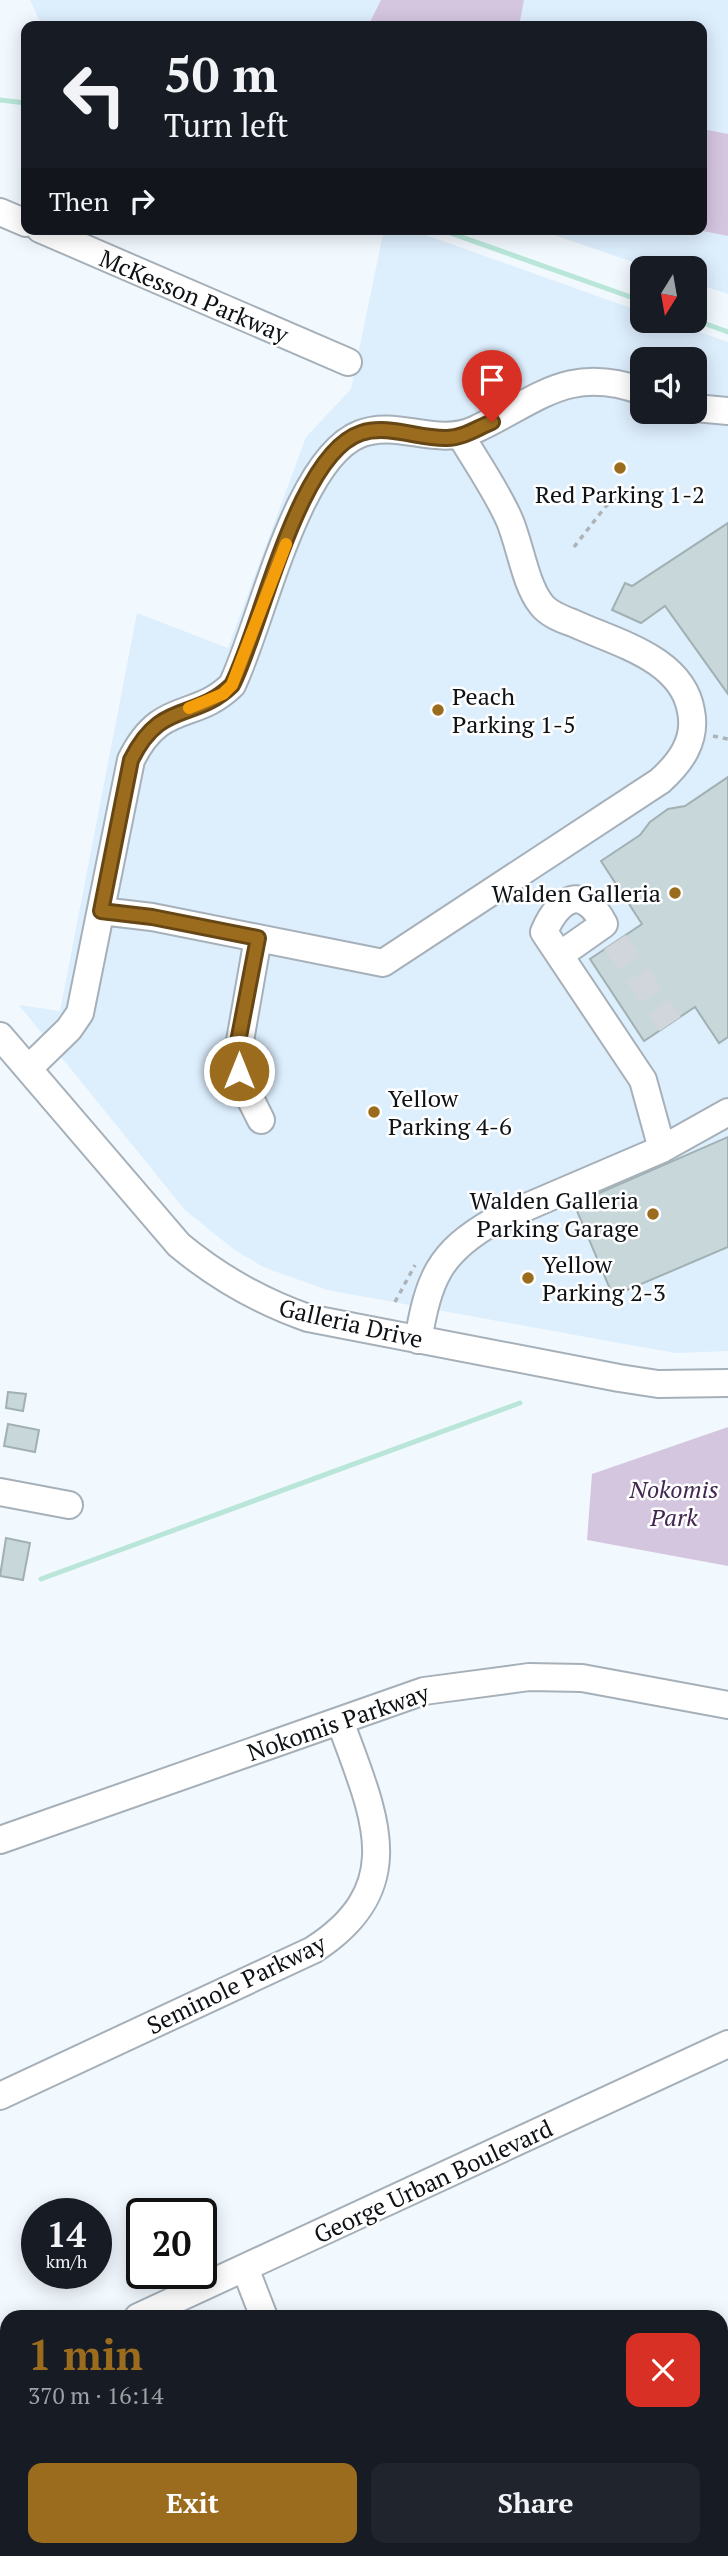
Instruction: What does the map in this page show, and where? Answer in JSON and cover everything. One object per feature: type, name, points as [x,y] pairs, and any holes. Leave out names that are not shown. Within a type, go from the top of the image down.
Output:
[{"type":"street","points":[[0,212],[21,221]]},
{"type":"street","name":"McKesson Parkway","points":[[54,235],[348,362]]},
{"type":"street","points":[[30,1067],[69,1029],[80,1013],[123,788],[139,742],[167,717],[205,703],[232,685],[305,493],[325,462],[348,440],[362,433],[379,430],[446,438],[461,436],[534,396],[564,384],[604,381],[630,388]]},
{"type":"street","points":[[707,409],[728,411]]},
{"type":"street","points":[[101,911],[152,917],[383,963],[660,781],[677,766],[689,744],[691,707],[687,694],[675,676],[664,666],[561,618],[542,606],[508,517],[461,436]]},
{"type":"street","points":[[560,955],[610,933],[589,902],[578,899],[558,908],[544,932],[643,1080],[662,1149]]},
{"type":"street","points":[[258,938],[237,1058],[244,1086],[261,1120]]},
{"type":"street","name":"Galleria Drive","points":[[0,1036],[30,1067],[157,1222],[212,1272],[239,1289],[298,1314],[418,1340],[658,1384],[728,1383]]},
{"type":"street","points":[[418,1340],[428,1287],[448,1254],[468,1236],[494,1221],[662,1149],[728,1112]]},
{"type":"street","points":[[0,1492],[69,1505]]},
{"type":"street","name":"Nokomis Parkway","points":[[0,1840],[424,1691],[529,1677],[582,1678],[728,1705]]},
{"type":"street","name":"Seminole Parkway","points":[[0,2096],[313,1950],[351,1920],[363,1905],[371,1886],[377,1863],[377,1839],[340,1721]]},
{"type":"street","name":"George Urban Boulevard","points":[[153,2310],[728,2044]]},
{"type":"street","points":[[245,2268],[261,2310]]},
{"type":"path","points":[[574,547],[607,506],[617,499]]},
{"type":"path","points":[[706,734],[728,739]]},
{"type":"shaded area","points":[[30,0],[728,0],[728,294],[707,287],[707,256],[630,256],[630,261],[554,235],[707,235],[707,21],[40,21]]},
{"type":"shaded area","points":[[383,235],[426,235],[630,308],[630,333],[703,333],[728,342],[728,1351],[676,1353],[641,1347],[327,1290],[263,1267],[232,1248],[185,1210],[19,1005],[60,1011],[137,613],[228,648],[306,437],[351,389]]},
{"type":"green space","points":[[381,0],[524,0],[520,21],[370,21]]},
{"type":"green space","points":[[707,130],[728,134],[728,236],[707,232]]},
{"type":"green space","name":"Nokomis Park","points":[[728,1427],[728,1566],[587,1540],[592,1474]]},
{"type":"building","points":[[728,523],[728,694],[665,606],[641,623],[612,610],[625,583],[632,586]]},
{"type":"building","name":"Walden Galleria","points":[[728,777],[728,1037],[719,1043],[695,1007],[644,1041],[590,959],[642,924],[601,861],[640,835],[650,822],[668,809],[685,806]]},
{"type":"building","name":"Walden Galleria Parking Garage","points":[[728,1137],[728,1247],[613,1296],[574,1204]]},
{"type":"building","points":[[8,1392],[26,1394],[23,1411],[6,1408]]},
{"type":"building","points":[[8,1424],[39,1430],[35,1452],[4,1446]]},
{"type":"building","points":[[6,1538],[30,1543],[23,1580],[0,1576]]},
{"type":"waterway","points":[[0,100],[21,102]]},
{"type":"waterway","points":[[456,235],[630,297]]},
{"type":"waterway","points":[[707,324],[728,332]]},
{"type":"waterway","points":[[41,1579],[520,1403]]},
{"type":"tunnel","points":[[615,942],[670,1024]]},
{"type":"slow traffic","points":[[189,708],[223,694],[232,685],[286,544]]},
{"type":"place","name":"Red Parking 1-2","points":[[620,468]]},
{"type":"place","name":"Peach Parking 1-5","points":[[438,710]]},
{"type":"place","name":"Walden Galleria","points":[[675,893]]},
{"type":"place","name":"Yellow Parking 4-6","points":[[374,1112]]},
{"type":"place","name":"Walden Galleria Parking Garage","points":[[653,1214]]},
{"type":"place","name":"Yellow Parking 2-3","points":[[528,1278]]},
{"type":"route","points":[[239,1071],[237,1047],[258,938],[152,917],[101,911],[123,788],[131,760],[139,742],[152,727],[175,713],[223,694],[232,685],[305,493],[331,453],[362,433],[379,430],[446,438],[461,436],[492,422]]}]
